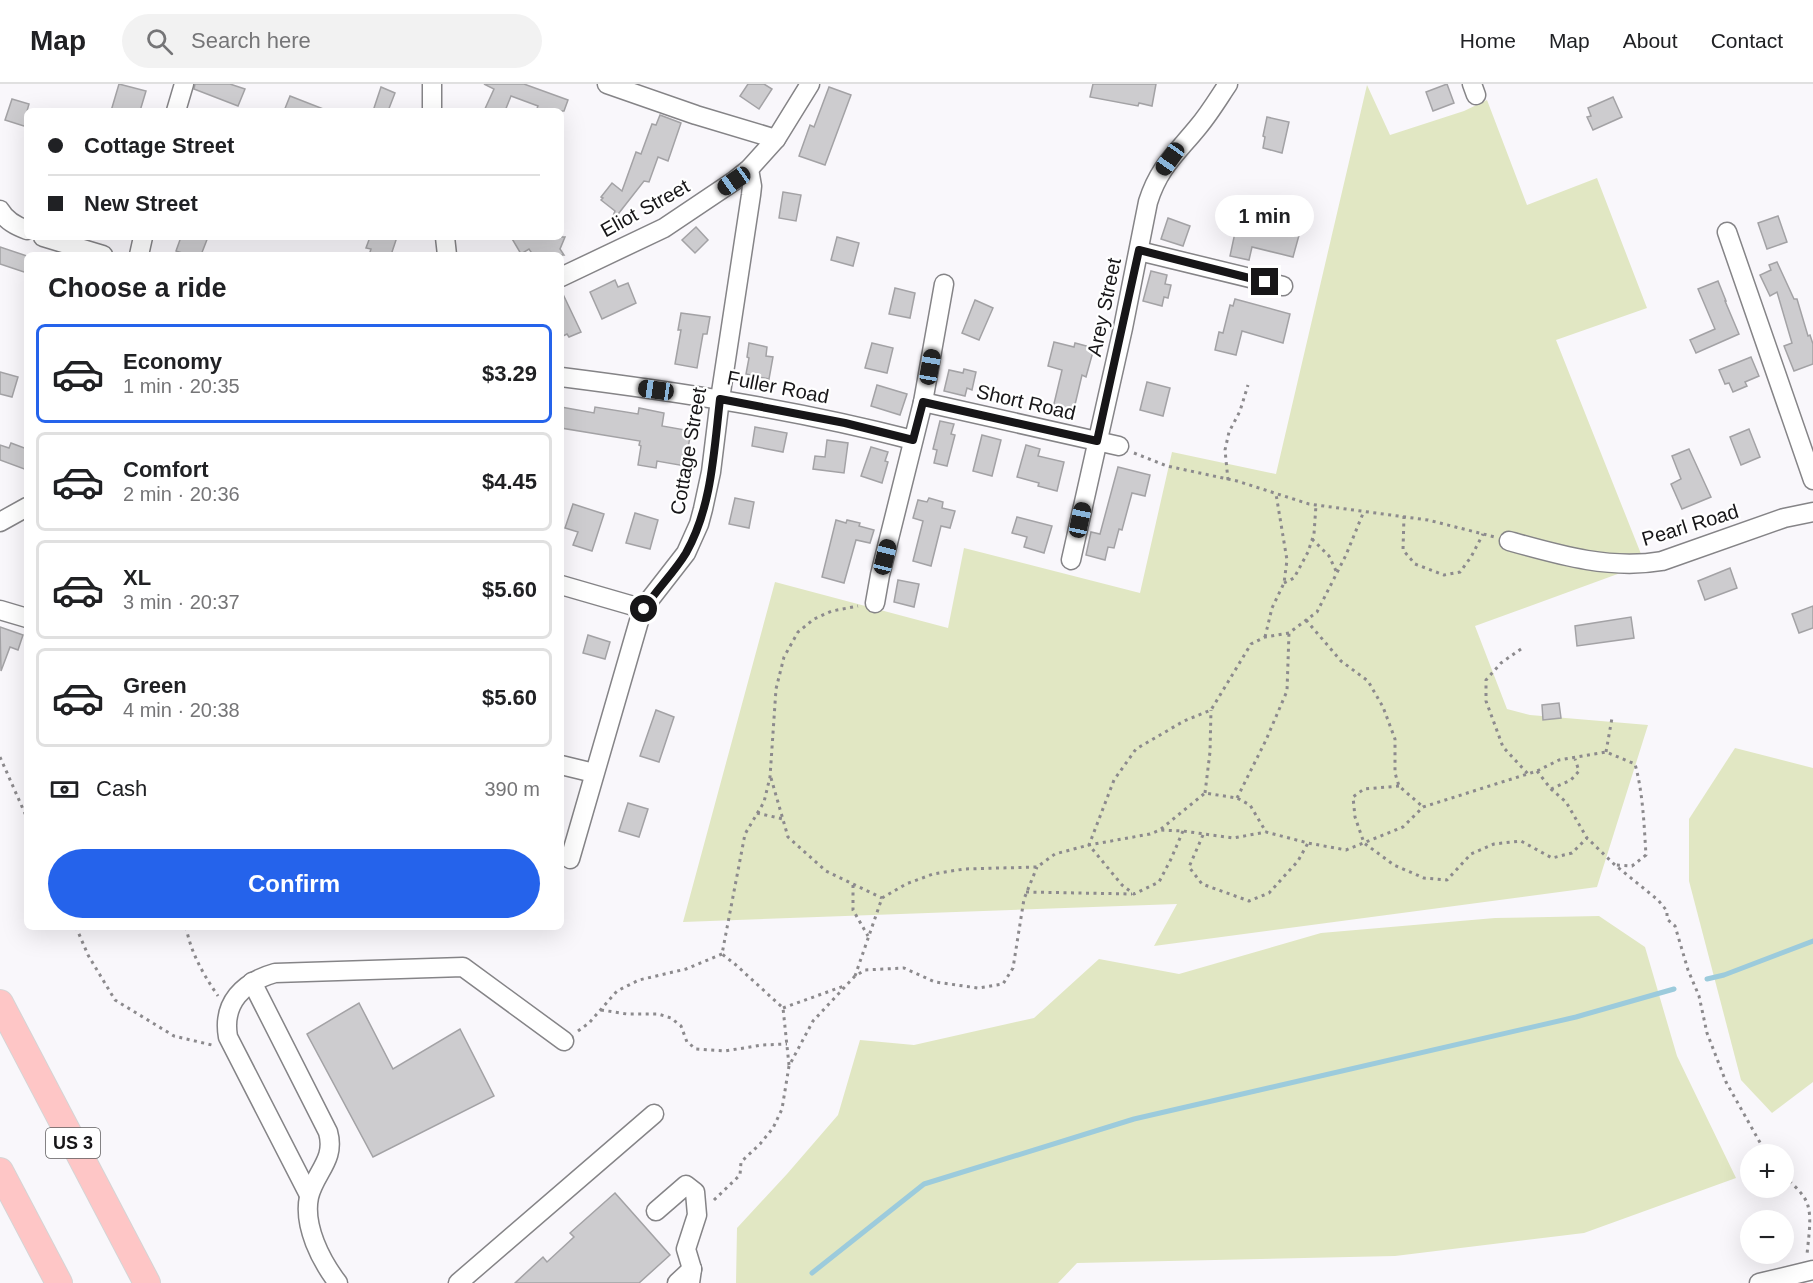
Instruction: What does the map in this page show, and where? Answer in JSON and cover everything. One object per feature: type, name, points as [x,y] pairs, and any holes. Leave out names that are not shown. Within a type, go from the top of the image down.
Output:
[{"type":"highway","name":"US 3","points":[[0,1003],[147,1283]]},
{"type":"highway","points":[[0,1171],[59,1283]]},
{"type":"street","points":[[178,108],[184,84]]},
{"type":"street","points":[[432,84],[432,108]]},
{"type":"street","points":[[607,84],[776,139]]},
{"type":"street","name":"Eliot Street","points":[[564,276],[678,220],[749,169],[776,139],[810,84]]},
{"type":"street","name":"Arey Street","points":[[1071,560],[1153,187],[1161,171],[1200,125],[1228,84]]},
{"type":"street","name":"Cottage Street","points":[[570,860],[569,836],[594,773],[639,621],[644,609],[686,553],[699,524],[711,472],[751,195],[749,169]]},
{"type":"street","points":[[2,213],[11,223],[24,229]]},
{"type":"street","points":[[1727,232],[1813,480]]},
{"type":"street","points":[[53,240],[93,252]]},
{"type":"street","points":[[1139,250],[1283,286]]},
{"type":"street","points":[[875,603],[923,402],[944,284]]},
{"type":"street","name":"Fuller Road","points":[[564,377],[720,399],[845,423],[913,440]]},
{"type":"street","name":"Short Road","points":[[923,402],[1119,446]]},
{"type":"street","points":[[0,522],[24,509]]},
{"type":"street","name":"Pearl Road","points":[[1509,540],[1564,556],[1626,565],[1645,564],[1662,561],[1784,518],[1813,512]]},
{"type":"street","points":[[564,586],[644,609]]},
{"type":"street","points":[[0,610],[24,617]]},
{"type":"street","points":[[564,766],[594,773]]},
{"type":"street","points":[[309,1195],[228,1037],[226,1026],[228,1013],[235,999],[252,982],[275,974],[462,967],[564,1041]]},
{"type":"street","points":[[252,982],[328,1131],[331,1148],[309,1195],[308,1209],[309,1224],[315,1240],[330,1273],[338,1283]]},
{"type":"street","points":[[458,1283],[654,1114]]},
{"type":"street","points":[[656,1211],[686,1185],[695,1192],[696,1215],[686,1249],[691,1276],[677,1283]]},
{"type":"street","points":[[1759,1283],[1809,1271]]},
{"type":"path","points":[[1228,480],[1225,450],[1229,432],[1240,411],[1248,385]]},
{"type":"path","points":[[1119,446],[1167,466],[1228,480],[1316,505],[1404,516],[1509,540]]},
{"type":"path","points":[[1265,637],[1272,608],[1284,583],[1287,560],[1276,494]]},
{"type":"path","points":[[1284,583],[1294,578],[1308,552],[1316,505]]},
{"type":"path","points":[[789,1066],[813,1021],[855,976],[865,970],[904,968],[935,982],[978,988],[1003,984],[1013,968],[1026,892],[1037,867],[1055,854],[1160,830],[1205,793],[1210,752],[1211,710],[1251,644],[1265,637],[1289,633],[1317,612],[1364,511]]},
{"type":"path","points":[[1404,516],[1403,550],[1415,564],[1444,575],[1461,572],[1484,534]]},
{"type":"path","points":[[1312,539],[1329,556],[1337,573]]},
{"type":"path","points":[[722,954],[745,834],[764,802],[770,777],[776,690],[784,657],[798,632],[814,619],[832,610],[875,603]]},
{"type":"path","points":[[1306,620],[1341,661],[1368,681],[1383,707],[1395,739],[1395,773],[1399,786],[1423,807]]},
{"type":"path","points":[[1237,798],[1287,692],[1289,633]]},
{"type":"path","points":[[1521,649],[1501,663],[1486,680],[1486,700],[1503,747],[1528,774]]},
{"type":"path","points":[[1089,845],[1114,780],[1136,749],[1184,721],[1211,710]]},
{"type":"path","points":[[1606,752],[1612,718]]},
{"type":"path","points":[[1160,830],[1233,838],[1266,832],[1346,850],[1403,827],[1423,807],[1537,771],[1559,760],[1606,752],[1635,764],[1640,784],[1644,821],[1646,855],[1632,866],[1615,865]]},
{"type":"path","points":[[0,757],[24,811]]},
{"type":"path","points":[[1551,789],[1571,780],[1579,771],[1575,758]]},
{"type":"path","points":[[1537,771],[1551,789],[1566,802],[1587,838],[1615,865],[1658,900],[1666,911],[1667,919],[1675,926],[1688,970],[1699,996],[1707,1032],[1726,1082],[1761,1144]]},
{"type":"path","points":[[770,777],[789,837],[826,871],[882,898]]},
{"type":"path","points":[[1399,786],[1364,789],[1353,796],[1355,817],[1364,843],[1394,865],[1424,878],[1447,880],[1471,854],[1494,844],[1521,841],[1552,858],[1572,853],[1587,838]]},
{"type":"path","points":[[1205,793],[1237,798],[1250,805],[1266,832]]},
{"type":"path","points":[[757,813],[783,819]]},
{"type":"path","points":[[1026,892],[1134,894],[1159,882],[1184,831]]},
{"type":"path","points":[[1203,835],[1189,867],[1202,884],[1249,901],[1269,893],[1298,861],[1308,843]]},
{"type":"path","points":[[1089,845],[1122,885],[1134,894]]},
{"type":"path","points":[[855,976],[882,898],[887,893],[933,874],[964,869],[1037,867]]},
{"type":"path","points":[[853,885],[853,910],[868,936]]},
{"type":"path","points":[[77,930],[88,954],[115,1000],[174,1036],[234,1050]]},
{"type":"path","points":[[187,930],[189,944],[198,966],[228,1013]]},
{"type":"path","points":[[696,1215],[740,1175],[741,1162],[773,1128],[783,1109],[789,1066],[783,1008],[722,954]]},
{"type":"path","points":[[564,1041],[590,1023],[617,991],[639,980],[686,969],[722,954]]},
{"type":"path","points":[[783,1008],[845,986]]},
{"type":"path","points":[[601,1010],[627,1014],[658,1014],[671,1018],[681,1026],[687,1042],[696,1049],[725,1051],[762,1045],[787,1044]]},
{"type":"path","points":[[1794,1187],[1808,1206],[1809,1271]]},
{"type":"green space","points":[[1367,85],[1390,135],[1464,111],[1487,100],[1527,205],[1597,178],[1647,308],[1556,340],[1645,564],[1475,626],[1507,709],[1530,715],[1648,725],[1597,887],[1154,946],[1177,904],[683,922],[775,582],[948,628],[964,548],[1140,593],[1172,452],[1276,474]]},
{"type":"green space","points":[[1735,748],[1813,768],[1813,1082],[1772,1113],[1741,1080],[1689,881],[1689,819]]},
{"type":"green space","points":[[1599,916],[1645,947],[1677,1056],[1736,1178],[1584,1233],[1395,1256],[1077,1263],[1058,1283],[736,1283],[737,1228],[838,1115],[860,1040],[914,1045],[1034,1018],[1099,959],[1179,974],[1321,933],[1495,918]]},
{"type":"building","points":[[119,84],[146,91],[141,108],[112,108]]},
{"type":"building","points":[[195,84],[230,84],[245,89],[238,106],[194,89]]},
{"type":"building","points":[[484,84],[524,84],[568,100],[564,111],[564,108],[537,108],[538,106],[511,96],[506,108],[485,108],[494,89]]},
{"type":"building","points":[[748,84],[764,84],[772,89],[759,109],[740,96]]},
{"type":"building","points":[[1093,84],[1156,84],[1152,106],[1139,103],[1138,106],[1090,97]]},
{"type":"building","points":[[1447,84],[1454,103],[1433,111],[1426,92]]},
{"type":"building","points":[[381,87],[395,93],[389,108],[374,108]]},
{"type":"building","points":[[829,87],[851,95],[825,165],[799,156],[810,125],[814,127]]},
{"type":"building","points":[[290,96],[321,108],[285,108]]},
{"type":"building","points":[[1613,97],[1622,117],[1593,130],[1587,117],[1591,116],[1588,108]]},
{"type":"building","points":[[12,99],[29,104],[28,108],[24,108],[24,126],[5,120]]},
{"type":"building","points":[[660,115],[681,123],[668,161],[658,157],[649,182],[644,181],[615,218],[613,216],[615,211],[601,200],[603,198],[601,197],[612,183],[622,191],[636,152],[641,154],[652,124],[656,125]]},
{"type":"building","points":[[1267,117],[1289,122],[1282,153],[1263,148]]},
{"type":"building","points":[[783,192],[801,195],[796,221],[779,218]]},
{"type":"building","points":[[1239,214],[1301,228],[1293,257],[1252,247],[1249,260],[1230,256]]},
{"type":"building","points":[[1778,216],[1787,242],[1767,249],[1758,223]]},
{"type":"building","points":[[1168,218],[1190,226],[1183,246],[1161,239]]},
{"type":"building","points":[[696,227],[708,240],[695,253],[682,240]]},
{"type":"building","points":[[837,237],[859,243],[853,266],[831,260]]},
{"type":"building","points":[[180,240],[207,240],[202,252],[176,251]]},
{"type":"building","points":[[369,240],[396,240],[392,252],[370,252],[371,249],[366,248]]},
{"type":"building","points":[[513,240],[564,240],[560,249],[562,252],[531,252],[529,249],[520,252]]},
{"type":"building","points":[[0,247],[24,255],[24,272],[0,264]]},
{"type":"building","points":[[1777,262],[1794,299],[1797,299],[1808,336],[1810,335],[1813,344],[1813,364],[1794,371],[1784,346],[1792,343],[1777,292],[1770,296],[1760,275],[1771,270],[1769,265]]},
{"type":"building","points":[[1151,271],[1167,275],[1165,284],[1171,285],[1168,298],[1164,297],[1162,306],[1143,301]]},
{"type":"building","points":[[615,280],[618,287],[628,283],[636,303],[602,319],[590,292]]},
{"type":"building","points":[[1718,281],[1739,334],[1696,353],[1690,340],[1715,329],[1698,289]]},
{"type":"building","points":[[895,288],[915,293],[910,318],[889,314]]},
{"type":"building","points":[[564,296],[581,332],[569,337],[567,334],[564,336]]},
{"type":"building","points":[[1235,299],[1290,314],[1283,343],[1242,331],[1236,355],[1215,350],[1219,332],[1223,333],[1230,305],[1233,306]]},
{"type":"building","points":[[975,300],[993,308],[979,340],[962,333]]},
{"type":"building","points":[[681,313],[710,317],[707,334],[703,334],[697,368],[675,364],[681,330],[678,330]]},
{"type":"building","points":[[1054,342],[1074,347],[1075,343],[1094,348],[1086,377],[1082,375],[1073,413],[1053,408],[1062,370],[1048,366]]},
{"type":"building","points":[[749,343],[767,347],[766,356],[773,357],[769,379],[746,374]]},
{"type":"building","points":[[872,343],[893,348],[887,373],[865,368]]},
{"type":"building","points":[[1751,357],[1759,376],[1745,382],[1747,386],[1733,392],[1729,383],[1725,384],[1719,370]]},
{"type":"building","points":[[964,369],[976,372],[972,390],[967,388],[965,396],[944,391],[949,370],[963,373]]},
{"type":"building","points":[[0,372],[18,377],[12,397],[0,394]]},
{"type":"building","points":[[1147,382],[1170,388],[1163,416],[1140,410]]},
{"type":"building","points":[[877,385],[907,394],[900,415],[871,406]]},
{"type":"building","points":[[595,407],[638,414],[639,408],[664,413],[662,426],[691,431],[685,466],[657,461],[656,468],[638,465],[640,441],[564,428],[564,408],[594,413]]},
{"type":"building","points":[[940,421],[954,424],[951,434],[955,435],[947,466],[934,463],[937,450],[933,449]]},
{"type":"building","points":[[755,427],[787,433],[783,452],[752,446]]},
{"type":"building","points":[[1749,429],[1760,457],[1741,465],[1730,437]]},
{"type":"building","points":[[982,435],[1001,440],[992,476],[973,471]]},
{"type":"building","points":[[827,440],[848,443],[844,473],[813,469],[815,456],[825,457]]},
{"type":"building","points":[[11,443],[24,448],[24,469],[0,460],[0,445],[9,448]]},
{"type":"building","points":[[1026,445],[1040,449],[1038,456],[1064,462],[1057,491],[1017,477]]},
{"type":"building","points":[[871,447],[888,452],[885,461],[888,462],[882,483],[861,476]]},
{"type":"building","points":[[1689,449],[1711,497],[1682,509],[1671,484],[1681,479],[1672,456]]},
{"type":"building","points":[[1118,467],[1150,475],[1145,496],[1132,493],[1122,530],[1119,529],[1114,548],[1108,547],[1105,560],[1086,555],[1091,532],[1100,534]]},
{"type":"building","points":[[735,498],[754,502],[749,528],[729,524]]},
{"type":"building","points":[[929,498],[943,502],[942,508],[955,511],[950,528],[941,526],[931,566],[913,561],[923,521],[913,518],[918,500],[927,502]]},
{"type":"building","points":[[573,504],[604,514],[592,551],[573,545],[578,532],[565,528]]},
{"type":"building","points":[[635,513],[658,520],[650,549],[626,543]]},
{"type":"building","points":[[1017,517],[1052,526],[1044,553],[1024,547],[1027,537],[1012,533]]},
{"type":"building","points":[[836,520],[860,523],[859,526],[874,530],[870,543],[856,540],[844,583],[822,577]]},
{"type":"building","points":[[1730,568],[1737,588],[1705,600],[1698,581]]},
{"type":"building","points":[[898,580],[919,584],[914,607],[894,602]]},
{"type":"building","points":[[1813,606],[1813,628],[1799,633],[1792,614]]},
{"type":"building","points":[[1631,617],[1634,638],[1577,646],[1575,626]]},
{"type":"building","points":[[0,627],[23,635],[18,650],[10,647],[1,671]]},
{"type":"building","points":[[588,635],[610,642],[605,659],[583,653]]},
{"type":"building","points":[[1559,703],[1561,718],[1543,720],[1542,705]]},
{"type":"building","points":[[656,710],[674,717],[659,762],[640,756]]},
{"type":"building","points":[[628,803],[648,809],[639,837],[619,831]]},
{"type":"building","points":[[359,1003],[393,1069],[460,1029],[494,1096],[373,1157],[307,1034]]},
{"type":"building","points":[[615,1193],[670,1255],[639,1283],[515,1283],[543,1257],[547,1262],[574,1237],[570,1233]]},
{"type":"waterway","points":[[1707,979],[1724,975],[1813,941]]},
{"type":"waterway","points":[[812,1273],[924,1184],[1134,1119],[1576,1017],[1674,989]]},
{"type":"route","points":[[644,609],[686,553],[699,524],[708,490],[720,399],[845,423],[913,440],[923,402],[1097,441],[1139,250],[1265,282]]}]
